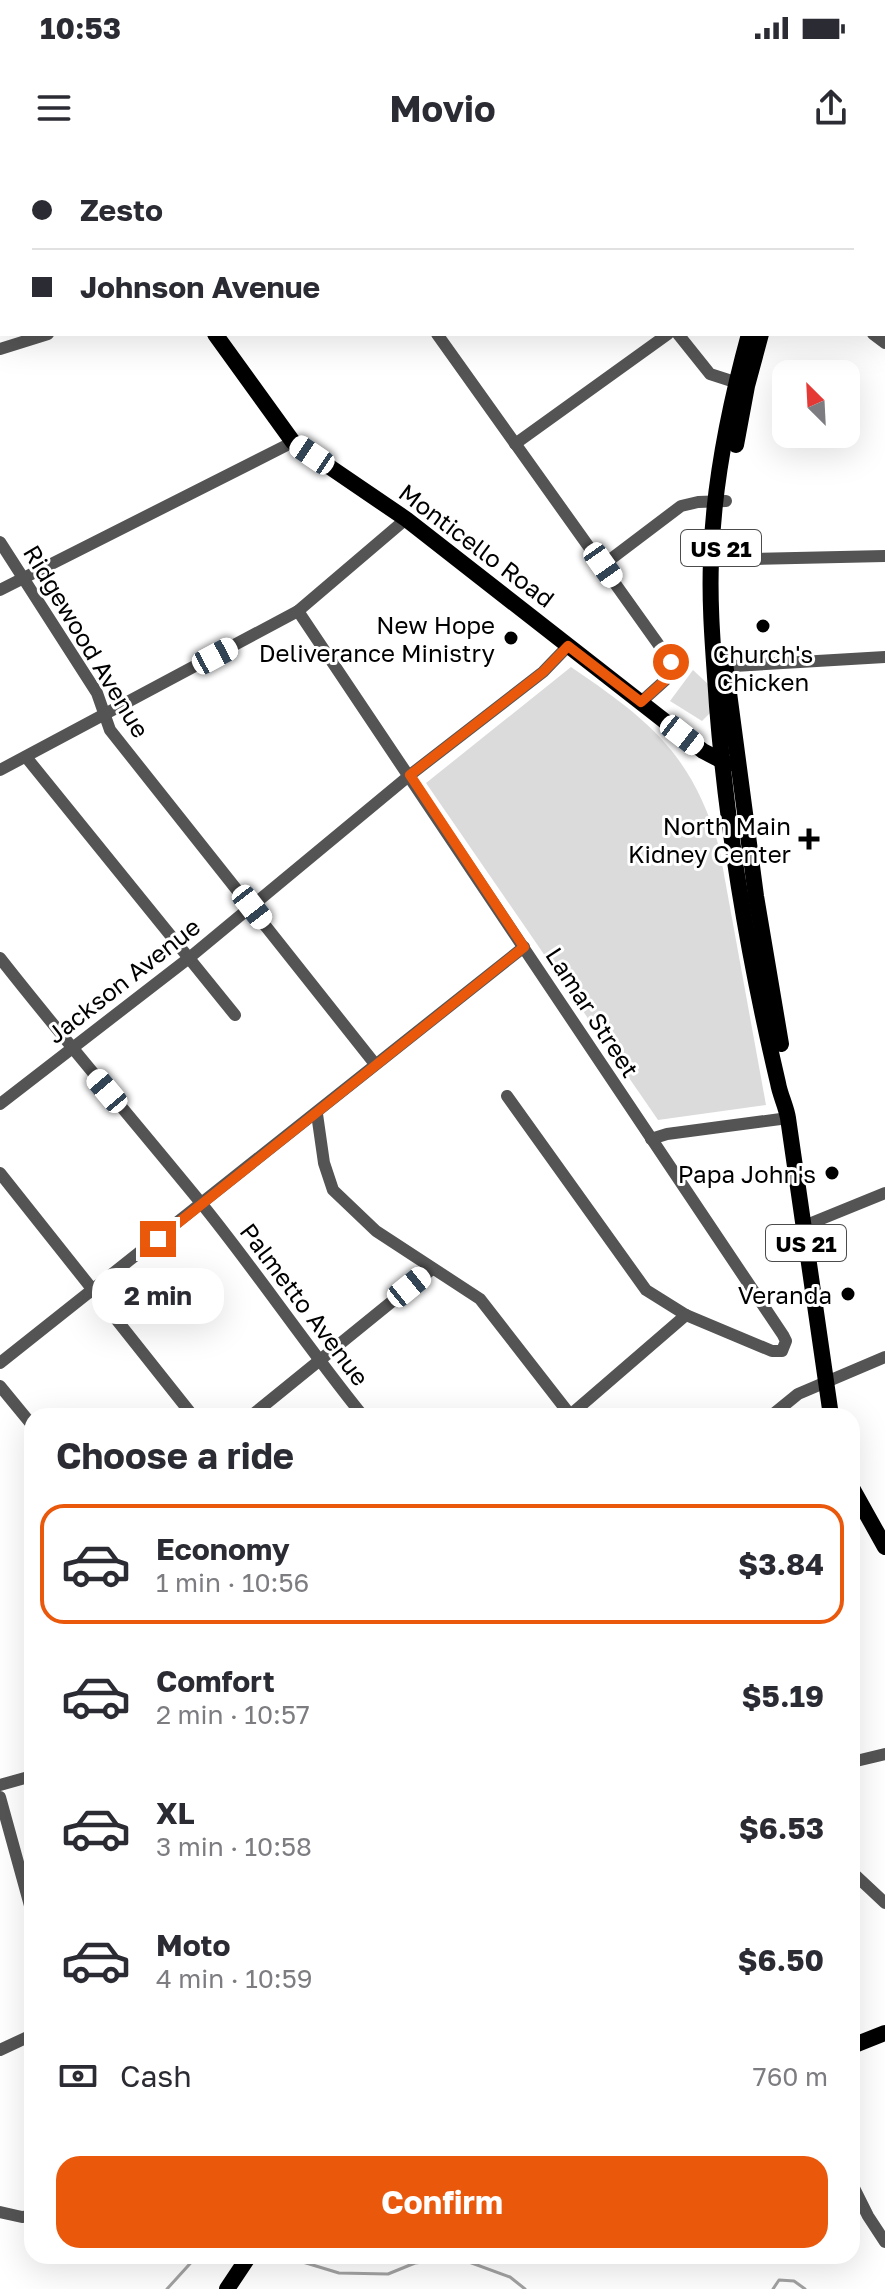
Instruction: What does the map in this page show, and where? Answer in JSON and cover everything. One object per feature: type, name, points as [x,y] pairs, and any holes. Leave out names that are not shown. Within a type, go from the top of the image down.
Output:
[{"type":"main road","name":"Monticello Road","points":[[216,336],[293,442],[406,519],[703,751],[730,763]]},
{"type":"main road","name":"US 21","points":[[749,336],[720,501],[716,560],[720,667],[741,901],[779,1088],[787,1112],[830,1408]]},
{"type":"main road","name":"US 21","points":[[741,384],[760,336]]},
{"type":"main road","points":[[860,1502],[885,1547]]},
{"type":"main road","points":[[860,2043],[885,2033]]},
{"type":"main road","points":[[227,2289],[244,2264]]},
{"type":"street","points":[[0,349],[42,336]]},
{"type":"street","points":[[438,336],[671,662],[672,674],[641,702]]},
{"type":"street","points":[[515,444],[665,336]]},
{"type":"street","points":[[680,336],[710,374],[741,384]]},
{"type":"street","points":[[0,590],[293,442]]},
{"type":"street","points":[[603,565],[681,506],[720,501]]},
{"type":"street","points":[[0,770],[298,611],[406,519]]},
{"type":"street","name":"Ridgewood Avenue","points":[[0,542],[97,693],[110,730],[375,1064]]},
{"type":"street","points":[[716,560],[885,556]]},
{"type":"street","name":"Lamar Street","points":[[298,611],[786,1341],[782,1351],[772,1351],[686,1315]]},
{"type":"street","name":"Jackson Avenue","points":[[0,1104],[189,958],[410,775],[543,672],[568,646]]},
{"type":"street","points":[[720,667],[885,657]]},
{"type":"street","points":[[26,757],[235,1015]]},
{"type":"street","points":[[0,1363],[203,1205],[524,947]]},
{"type":"street","name":"Palmetto Avenue","points":[[0,958],[203,1205],[357,1408]]},
{"type":"street","points":[[507,1096],[646,1290],[686,1315],[579,1408]]},
{"type":"street","points":[[651,1139],[787,1112]]},
{"type":"street","points":[[317,1114],[324,1163],[333,1190],[376,1231],[480,1299],[564,1408]]},
{"type":"street","points":[[0,1173],[187,1408]]},
{"type":"street","points":[[804,1226],[885,1193]]},
{"type":"street","points":[[261,1408],[432,1269]]},
{"type":"street","points":[[781,1408],[798,1394],[885,1357]]},
{"type":"street","points":[[0,1386],[24,1415]]},
{"type":"street","points":[[860,1760],[885,1754]]},
{"type":"street","points":[[0,1785],[24,1778]]},
{"type":"street","points":[[0,1797],[24,1884]]},
{"type":"street","points":[[860,1880],[885,1903]]},
{"type":"street","points":[[0,2050],[24,2039]]},
{"type":"street","points":[[860,2200],[885,2242]]},
{"type":"street","points":[[0,2212],[24,2217]]},
{"type":"shaded area","points":[[571,667],[623,704],[664,742],[681,763],[708,815],[719,847],[766,1105],[658,1120],[426,783]]},
{"type":"shaded area","points":[[693,670],[709,685],[712,711],[702,721],[670,701]]},
{"type":"waterway","points":[[167,2289],[190,2264]]},
{"type":"waterway","points":[[309,2264],[339,2273],[388,2274],[413,2264]]},
{"type":"waterway","points":[[474,2264],[510,2277],[525,2289]]},
{"type":"waterway","points":[[773,2289],[779,2280],[794,2281],[805,2289]]},
{"type":"place","name":"Church's Chicken","points":[[763,626]]},
{"type":"place","name":"New Hope Deliverance Ministry","points":[[511,638]]},
{"type":"place","name":"North Main Kidney Center","points":[[809,839]]},
{"type":"place","name":"Papa John's","points":[[832,1173]]},
{"type":"place","name":"Veranda","points":[[848,1294]]},
{"type":"route","points":[[158,1239],[524,947],[410,775],[543,672],[568,646],[641,702],[672,674],[671,662]]}]
